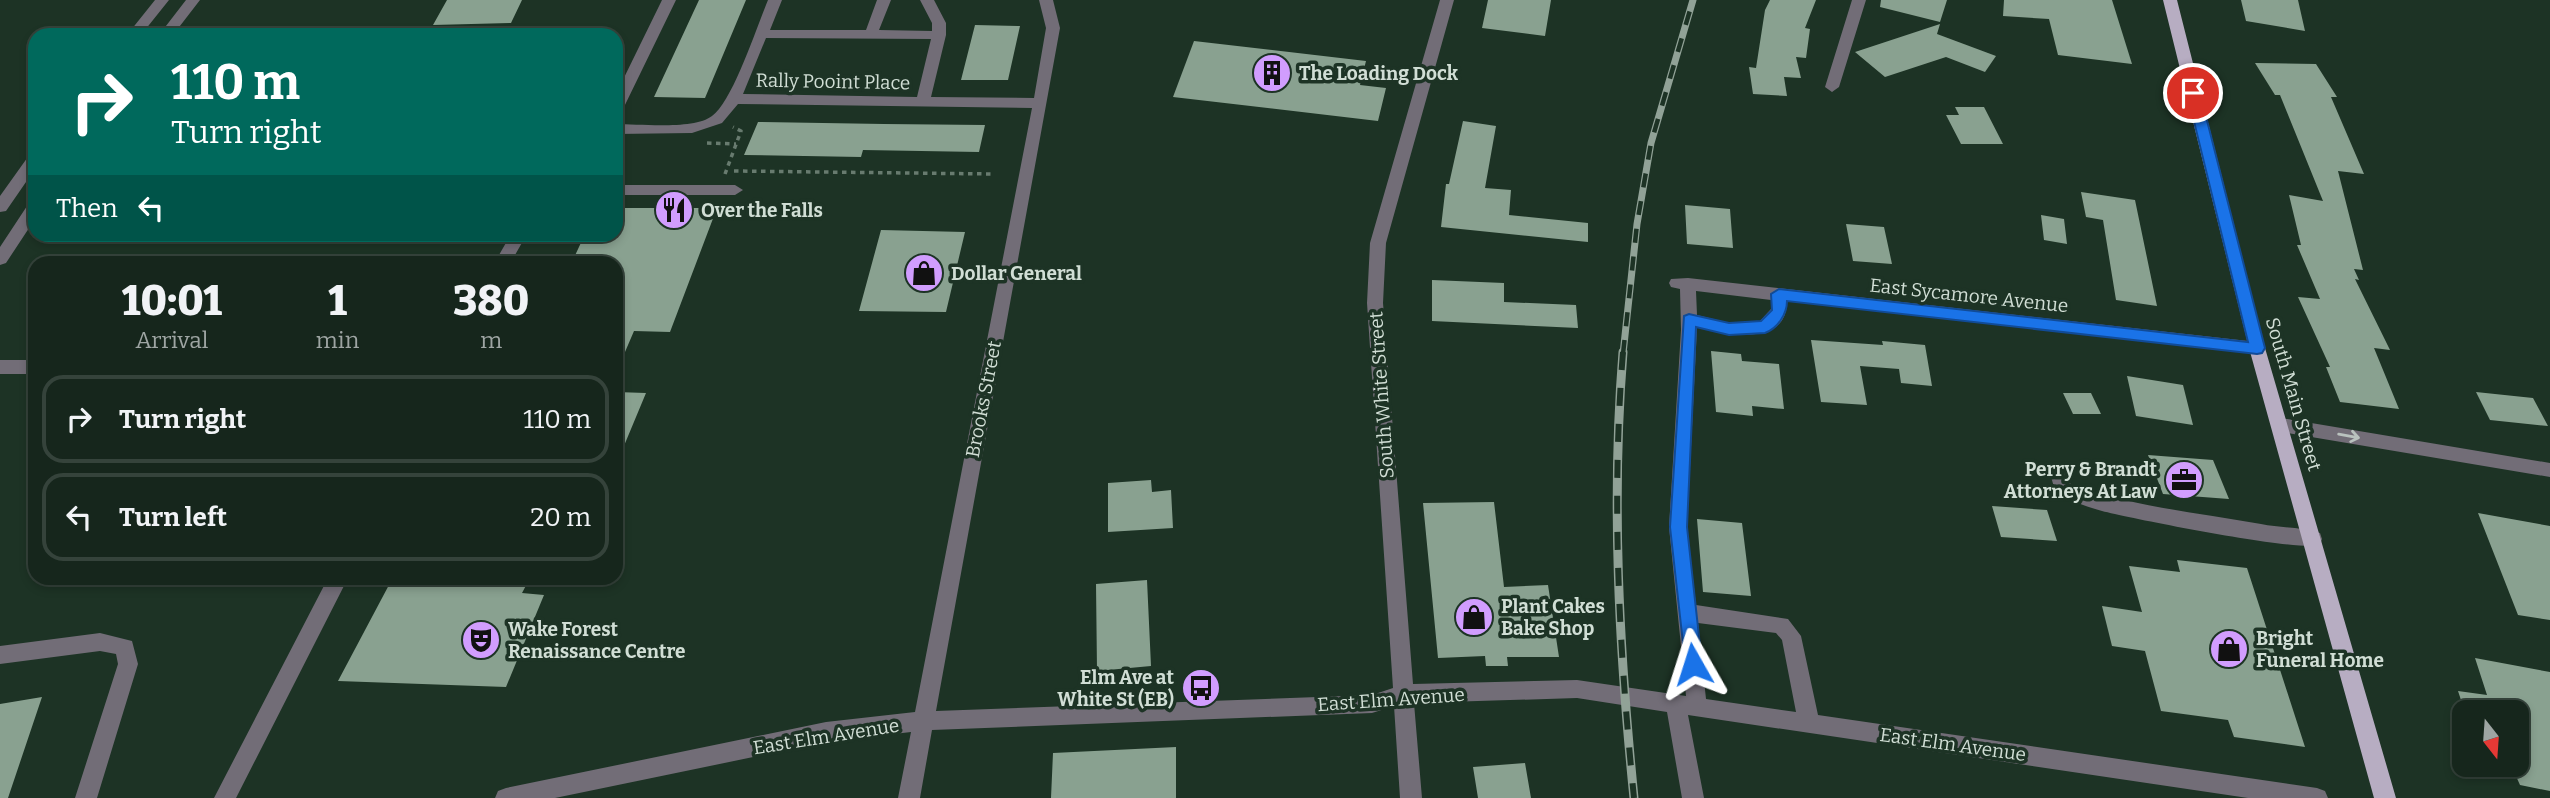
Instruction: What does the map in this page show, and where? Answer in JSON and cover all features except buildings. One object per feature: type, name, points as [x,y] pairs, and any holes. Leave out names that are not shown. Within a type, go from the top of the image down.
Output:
[{"type":"main road","name":"South Main Street","points":[[2170,0],[2257,348],[2385,798]]},
{"type":"street","points":[[140,28],[162,0]]},
{"type":"street","points":[[171,28],[193,0]]},
{"type":"street","points":[[623,95],[669,0]]},
{"type":"street","name":"Rally Pooint Place","points":[[775,0],[734,99],[1039,103]]},
{"type":"street","points":[[871,34],[884,0]]},
{"type":"street","points":[[923,101],[939,35],[939,23],[927,0]]},
{"type":"street","name":"Brooks Street","points":[[909,798],[1053,29],[1046,0]]},
{"type":"street","name":"South White Street","points":[[1411,798],[1375,274],[1378,243],[1447,0]]},
{"type":"street","points":[[1832,87],[1859,0]]},
{"type":"street","points":[[761,34],[939,35]]},
{"type":"street","points":[[623,129],[692,128],[717,120],[734,99]]},
{"type":"street","points":[[0,207],[28,168]]},
{"type":"street","points":[[623,190],[735,190]]},
{"type":"street","points":[[0,259],[28,217]]},
{"type":"street","points":[[16,235],[28,234]]},
{"type":"street","name":"East Sycamore Avenue","points":[[1689,320],[1682,283],[2257,348]]},
{"type":"street","points":[[1693,798],[1687,706],[1688,613],[1678,527],[1689,320],[1729,329],[1765,327],[1779,311],[1779,294]]},
{"type":"street","points":[[0,367],[28,367]]},
{"type":"street","points":[[2281,425],[2550,470]]},
{"type":"street","points":[[2058,469],[2063,490],[2101,503],[2276,535],[2313,539]]},
{"type":"street","points":[[225,798],[334,585]]},
{"type":"street","points":[[1688,613],[1781,625],[1791,636],[1808,723]]},
{"type":"street","points":[[0,655],[100,642],[125,647],[128,664],[86,798]]},
{"type":"street","name":"East Elm Avenue","points":[[506,798],[825,732],[922,722],[1372,704],[1402,694],[1577,689],[2317,798]]},
{"type":"path","points":[[723,178],[739,132],[727,134]]},
{"type":"path","points":[[717,138],[706,143],[736,144]]},
{"type":"path","points":[[726,170],[995,174]]},
{"type":"railway","points":[[1623,354],[1637,224],[1651,143],[1693,0]]},
{"type":"railway","points":[[1623,352],[1619,408],[1618,575],[1634,798]]},
{"type":"place","name":"The Loading Dock","points":[[1272,73]]},
{"type":"place","name":"Over the Falls","points":[[674,210]]},
{"type":"place","name":"Dollar General","points":[[924,273]]},
{"type":"place","name":"Perry & Brandt Attorneys At Law","points":[[2184,480]]},
{"type":"place","name":"Plant Cakes Bake Shop","points":[[1474,617]]},
{"type":"place","name":"Wake Forest Renaissance Centre","points":[[481,640]]},
{"type":"place","name":"Bright Funeral Home","points":[[2229,649]]},
{"type":"place","name":"Elm Ave at White St (EB)","points":[[1201,688]]},
{"type":"route","points":[[1693,664],[1678,527],[1689,320],[1729,329],[1765,327],[1779,311],[1779,294],[2257,348],[2193,93]]}]
